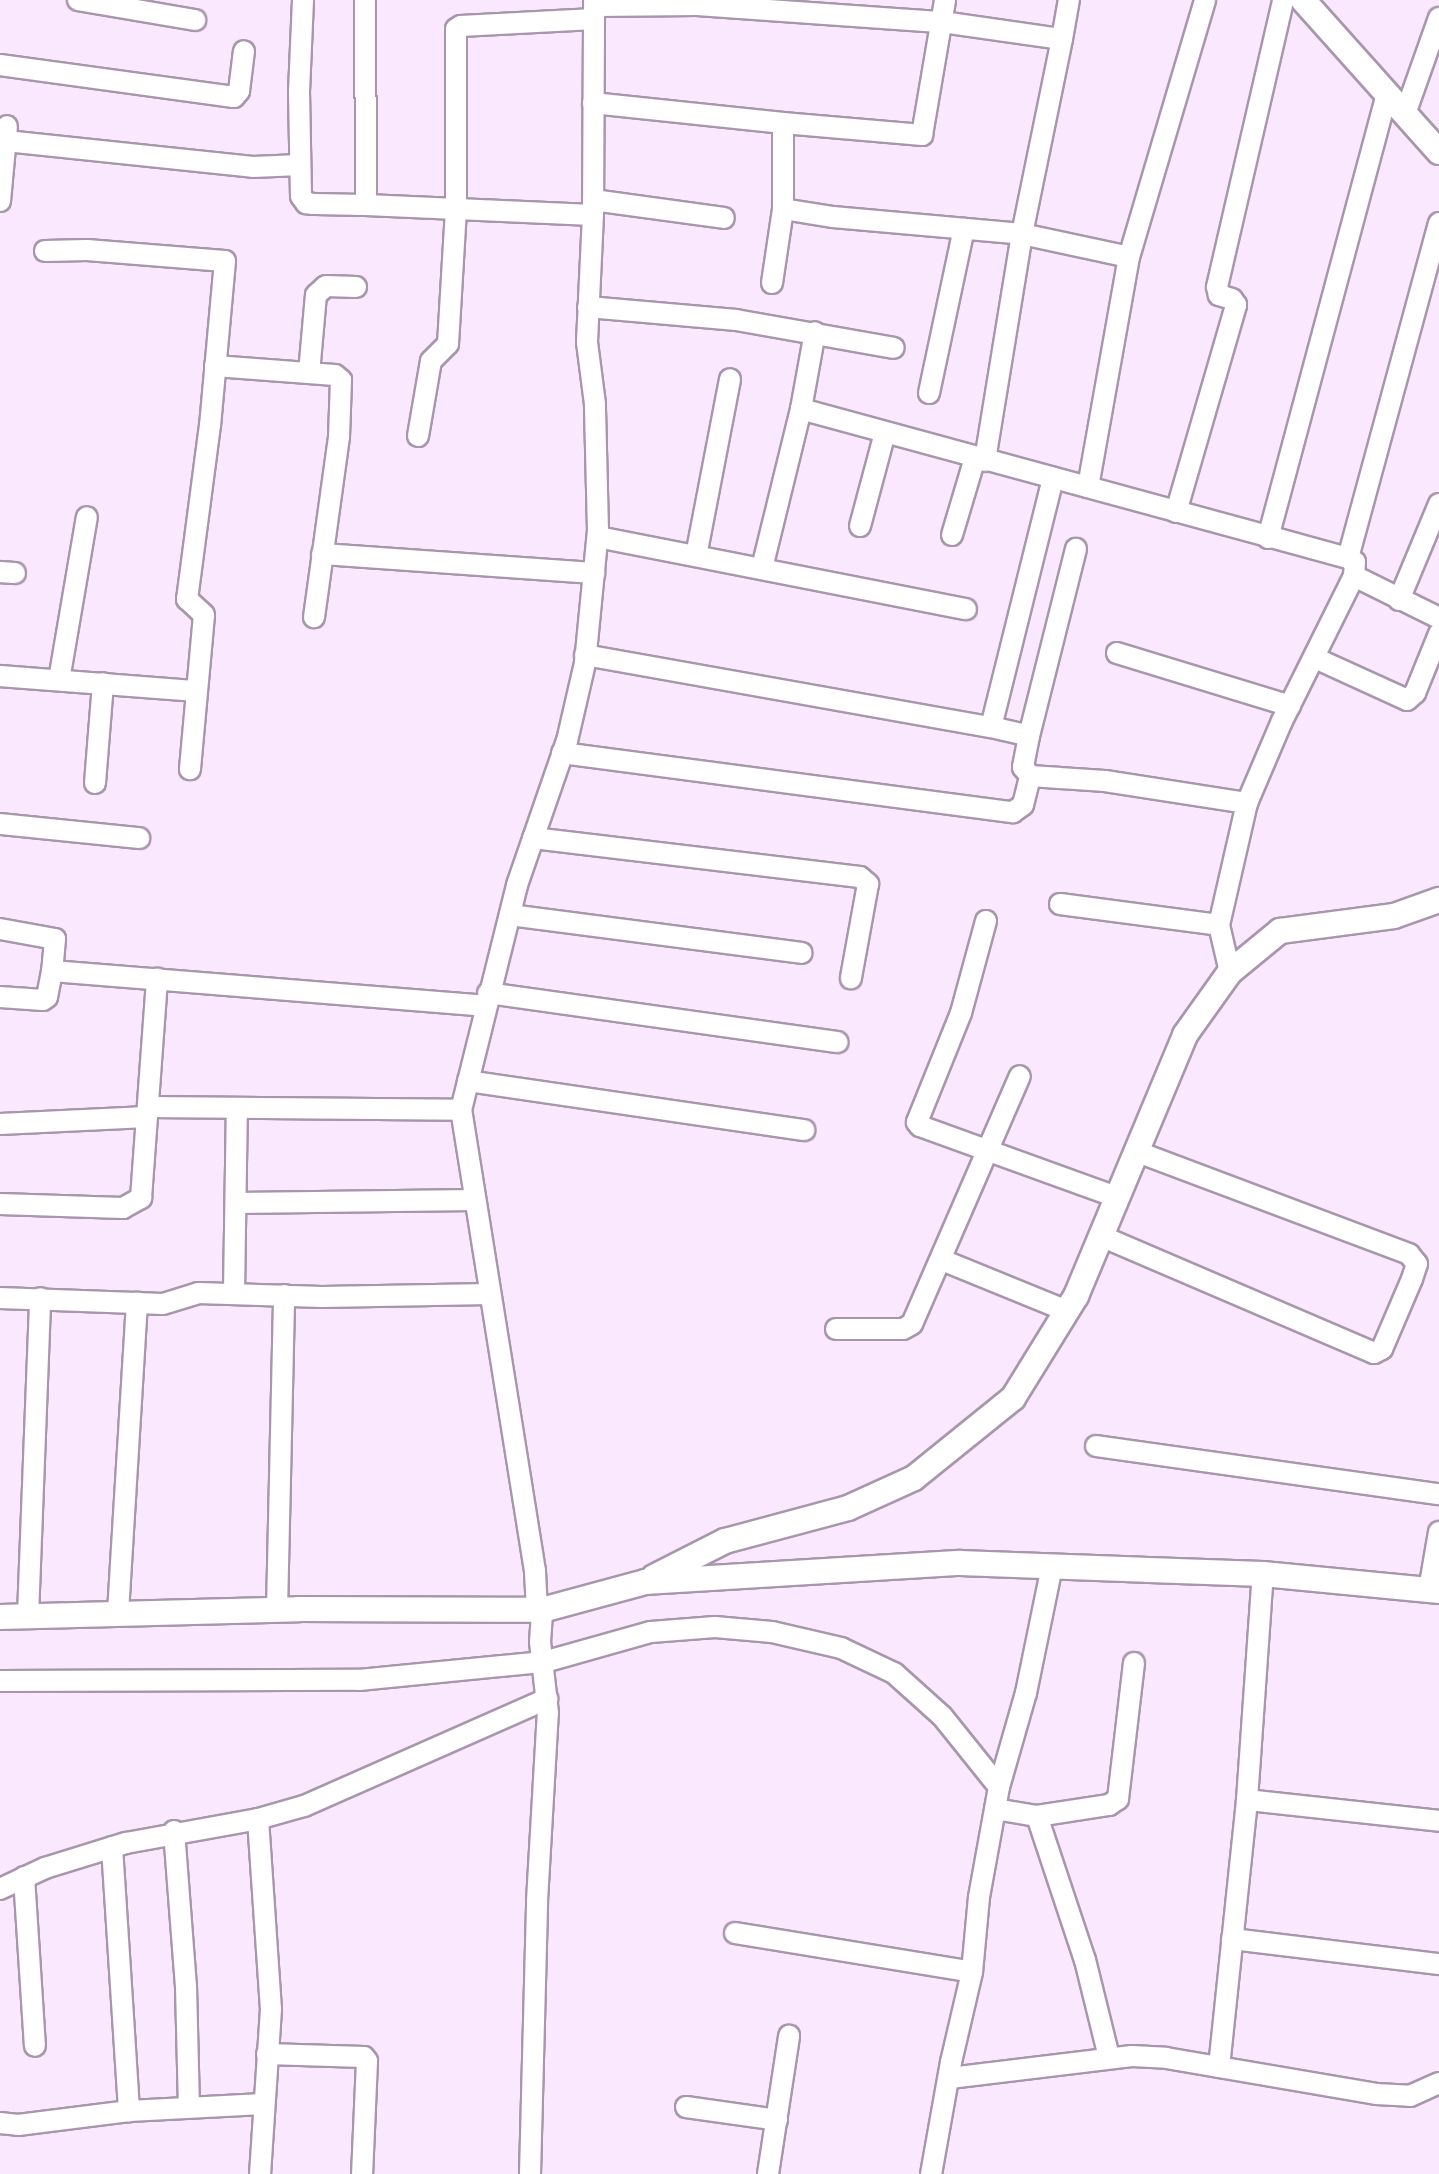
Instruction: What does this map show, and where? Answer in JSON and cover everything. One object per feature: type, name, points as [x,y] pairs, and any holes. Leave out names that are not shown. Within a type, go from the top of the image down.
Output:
[{"type":"street","points":[[78,0],[195,20]]},
{"type":"street","points":[[303,0],[300,165],[301,196],[306,203],[456,211],[593,208],[724,218]]},
{"type":"street","points":[[365,0],[366,205]]},
{"type":"street","points":[[593,103],[922,135],[945,0]]},
{"type":"street","points":[[952,535],[980,459],[1069,0]]},
{"type":"street","points":[[1088,487],[1129,257],[1205,0]]},
{"type":"street","points":[[1176,512],[1236,305],[1232,299],[1219,295],[1217,287],[1283,0]]},
{"type":"street","points":[[1303,0],[1439,152]]},
{"type":"street","points":[[418,436],[433,355],[448,344],[456,211],[456,29],[594,8],[698,3],[889,10],[942,22],[1062,39]]},
{"type":"street","points":[[530,2174],[547,1699],[535,1571],[461,1110],[487,999],[533,838],[562,753],[585,655],[598,537],[595,404],[587,342],[593,208],[594,8]]},
{"type":"street","points":[[1405,114],[1439,18]]},
{"type":"street","points":[[0,65],[234,97],[239,91],[244,51]]},
{"type":"street","points":[[1268,538],[1387,93]]},
{"type":"street","points":[[772,283],[783,209],[783,123]]},
{"type":"street","points":[[0,201],[6,134],[253,167],[300,165]]},
{"type":"street","points":[[783,209],[833,217],[1022,234],[1129,257]]},
{"type":"street","points":[[1230,972],[1219,925],[1247,803],[1315,658],[1351,567],[1439,223]]},
{"type":"street","points":[[929,393],[964,229]]},
{"type":"street","points":[[45,251],[87,250],[224,260],[215,366],[187,599],[204,615],[190,769]]},
{"type":"street","points":[[309,373],[316,295],[326,286],[356,287]]},
{"type":"street","points":[[588,307],[721,319],[815,332],[894,348]]},
{"type":"street","points":[[762,568],[801,409],[815,332]]},
{"type":"street","points":[[215,366],[339,377],[342,387],[339,437],[314,617]]},
{"type":"street","points":[[696,556],[730,379]]},
{"type":"street","points":[[801,409],[1268,538],[1351,567],[1399,600],[1439,618]]},
{"type":"street","points":[[860,526],[885,433]]},
{"type":"street","points":[[991,727],[1053,478]]},
{"type":"street","points":[[1399,600],[1439,504]]},
{"type":"street","points":[[59,680],[87,517]]},
{"type":"street","points":[[598,537],[966,609]]},
{"type":"street","points":[[1076,549],[1023,767],[1030,776],[1105,781],[1247,803]]},
{"type":"street","points":[[322,554],[594,573]]},
{"type":"street","points":[[1315,658],[1407,700],[1415,693],[1439,634]]},
{"type":"street","points":[[1117,653],[1290,706]]},
{"type":"street","points":[[585,655],[1029,736]]},
{"type":"street","points":[[0,676],[196,691]]},
{"type":"street","points":[[95,783],[103,683]]},
{"type":"street","points":[[562,753],[1013,812],[1023,805],[1030,776]]},
{"type":"street","points":[[0,824],[139,838]]},
{"type":"street","points":[[533,838],[867,880],[851,978]]},
{"type":"street","points":[[645,1582],[725,1541],[848,1508],[914,1478],[1013,1398],[1067,1311],[1185,1035],[1230,972],[1280,931],[1394,916],[1439,900]]},
{"type":"street","points":[[1060,904],[1219,925]]},
{"type":"street","points":[[510,915],[802,953]]},
{"type":"street","points":[[986,921],[961,1013],[917,1122],[920,1126],[1116,1197]]},
{"type":"street","points":[[0,929],[55,939],[47,997],[43,1000],[0,997]]},
{"type":"street","points":[[52,971],[487,999],[838,1042]]},
{"type":"street","points":[[0,1204],[123,1208],[135,1204],[143,1189],[157,979]]},
{"type":"street","points":[[836,1329],[908,1328],[942,1260],[1020,1076]]},
{"type":"street","points":[[468,1081],[804,1130]]},
{"type":"street","points":[[234,1292],[237,1108]]},
{"type":"street","points":[[0,1124],[237,1108],[461,1110]]},
{"type":"street","points":[[1101,1236],[1374,1353],[1382,1349],[1412,1279],[1417,1264],[1409,1254],[1135,1151]]},
{"type":"street","points":[[236,1203],[475,1200]]},
{"type":"street","points":[[942,1260],[1067,1311]]},
{"type":"street","points":[[0,1298],[163,1304],[198,1293],[490,1294]]},
{"type":"street","points":[[277,1610],[284,1295]]},
{"type":"street","points":[[28,1616],[40,1298]]},
{"type":"street","points":[[118,1613],[137,1303]]},
{"type":"street","points":[[1096,1446],[1439,1494]]},
{"type":"street","points":[[0,1617],[277,1610],[539,1610],[645,1582],[960,1563],[1263,1574],[1434,1590],[1439,1532]]},
{"type":"street","points":[[933,2174],[972,1972],[979,1897],[999,1787],[1026,1693],[1052,1566]]},
{"type":"street","points":[[1219,2067],[1247,1800],[1263,1574]]},
{"type":"street","points":[[0,1681],[359,1680],[544,1662],[651,1632],[715,1627],[772,1632],[841,1648],[894,1673],[942,1716],[999,1787]]},
{"type":"street","points":[[995,1809],[1037,1816],[1109,1805],[1118,1799],[1134,1663]]},
{"type":"street","points":[[0,1889],[24,1877],[112,1847],[174,1831],[258,1819],[316,1801],[547,1699]]},
{"type":"street","points":[[1247,1800],[1439,1821]]},
{"type":"street","points":[[1037,1816],[1081,1947],[1109,2057]]},
{"type":"street","points":[[258,1819],[271,2009],[260,2174]]},
{"type":"street","points":[[174,1831],[186,1986],[189,2107]]},
{"type":"street","points":[[112,1847],[129,2111]]},
{"type":"street","points":[[24,1877],[35,2046]]},
{"type":"street","points":[[735,1933],[972,1972]]},
{"type":"street","points":[[1232,1939],[1439,1964]]},
{"type":"street","points":[[768,2174],[789,2036]]},
{"type":"street","points":[[267,2054],[364,2057],[367,2061],[362,2174]]},
{"type":"street","points":[[950,2078],[1109,2057],[1166,2058],[1376,2094],[1410,2096],[1439,2083]]},
{"type":"street","points":[[0,2123],[18,2125],[129,2111],[263,2104]]},
{"type":"street","points":[[686,2107],[777,2120]]}]
